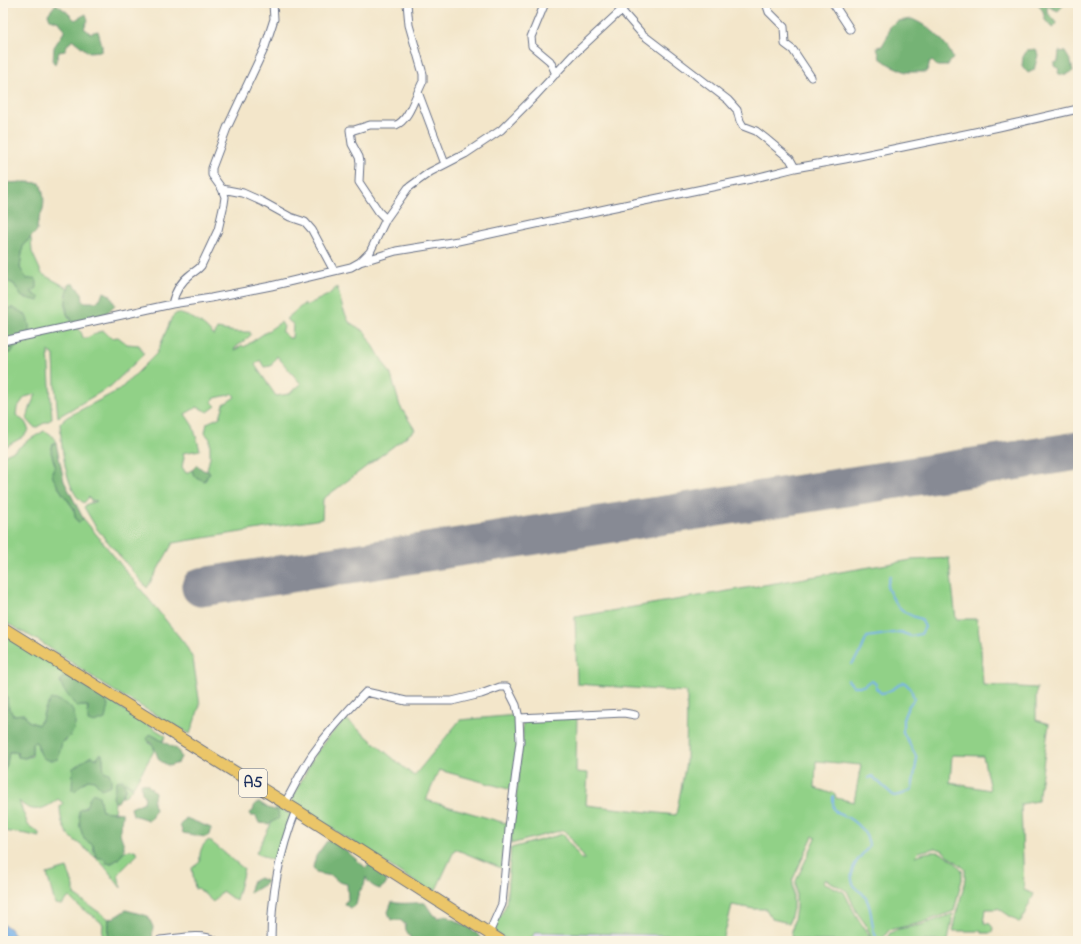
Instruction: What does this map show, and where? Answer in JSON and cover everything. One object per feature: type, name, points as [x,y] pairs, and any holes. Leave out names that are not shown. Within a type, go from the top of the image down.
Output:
[{"type":"highway","name":"A5","points":[[3,628],[285,803],[501,941]]},
{"type":"street","points":[[172,304],[179,285],[187,277],[199,269],[218,230],[225,197],[222,189],[212,175],[212,168],[227,128],[264,47],[274,20],[273,3]]},
{"type":"street","points":[[386,219],[379,212],[359,182],[360,162],[352,144],[350,130],[370,125],[390,126],[399,124],[410,109],[423,81],[423,74],[409,25],[406,3]]},
{"type":"street","points":[[545,3],[531,37],[532,46],[550,60],[556,74]]},
{"type":"street","points":[[360,262],[370,252],[386,219],[408,188],[430,172],[470,151],[501,130],[572,56],[629,3]]},
{"type":"street","points":[[766,3],[769,12],[784,27],[785,44],[793,50],[810,77]]},
{"type":"street","points":[[833,3],[850,29]]},
{"type":"street","points":[[620,10],[642,34],[728,100],[737,110],[743,126],[756,131],[790,160],[795,168]]},
{"type":"street","points":[[418,92],[445,164]]},
{"type":"street","points":[[3,341],[172,304],[256,289],[351,267],[360,262],[396,251],[458,241],[751,179],[795,168],[954,137],[1078,109]]},
{"type":"street","points":[[222,189],[243,193],[290,217],[305,222],[312,230],[334,271]]},
{"type":"street","points":[[285,803],[311,756],[326,735],[341,717],[366,692],[406,701],[452,701],[481,694],[500,687],[507,687],[516,705],[519,718],[520,742],[510,820],[502,904],[489,933]]},
{"type":"street","points":[[519,718],[624,713],[635,716]]},
{"type":"street","points":[[271,941],[274,887],[277,869],[289,827],[296,810]]},
{"type":"street","points":[[160,940],[202,937],[210,938],[216,941]]},
{"type":"shaded area","points":[[534,932],[701,936],[724,941],[530,941]]},
{"type":"green space","points":[[1039,3],[1066,3],[1058,11],[1047,6],[1047,12],[1057,24],[1052,28],[1045,20]]},
{"type":"green space","points":[[56,4],[75,20],[86,14],[88,20],[84,28],[90,33],[98,31],[102,51],[88,52],[73,40],[67,45],[65,51],[59,52],[55,64],[53,62],[54,47],[64,32],[64,28],[59,22],[50,19],[48,14]]},
{"type":"green space","points":[[912,19],[931,30],[946,45],[953,58],[947,66],[937,66],[932,61],[929,62],[926,72],[906,72],[890,65],[880,58],[877,47],[882,46],[887,37],[890,26],[898,21]]},
{"type":"green space","points":[[1036,49],[1038,55],[1034,70],[1028,73],[1022,66],[1023,57],[1027,50]]},
{"type":"green space","points":[[1059,51],[1065,52],[1071,62],[1073,71],[1066,75],[1059,74],[1059,69],[1054,66],[1054,63],[1058,62]]},
{"type":"green space","points":[[3,183],[40,183],[44,202],[37,231],[23,245],[20,268],[27,279],[34,278],[37,281],[37,288],[31,292],[40,298],[39,301],[22,297],[14,284],[3,279]]},
{"type":"green space","points":[[31,238],[32,252],[42,274],[68,288],[66,311],[82,334],[83,338],[87,338],[98,332],[104,331],[111,338],[118,337],[127,344],[139,345],[144,354],[111,386],[58,417],[54,355],[48,351],[52,419],[35,428],[27,419],[36,394],[25,397],[17,408],[16,415],[25,422],[29,430],[23,437],[3,448],[3,353],[11,353],[14,347],[26,339],[13,308],[3,309],[3,279],[14,284],[22,297],[31,292],[27,280],[20,268],[23,245]]},
{"type":"green space","points":[[69,284],[74,284],[82,293],[83,302],[97,302],[104,292],[110,295],[115,305],[108,312],[77,326],[67,314],[66,300]]},
{"type":"green space","points":[[337,287],[343,309],[349,322],[365,332],[391,375],[400,406],[415,430],[323,499],[322,519],[173,543],[147,588],[97,529],[84,507],[87,504],[97,501],[90,500],[89,497],[84,503],[72,489],[65,466],[60,423],[67,417],[119,390],[157,353],[172,317],[177,313],[198,321],[214,336],[217,329],[236,332],[250,332],[251,335],[235,348],[234,351],[242,345],[244,347],[281,322],[284,327],[282,332],[289,338],[292,338],[293,324],[286,319],[305,303],[305,306],[328,295]],"holes":[[[277,356],[301,384],[289,394],[276,396],[255,365],[260,360],[264,367],[271,366]],[[232,393],[235,397],[224,404],[220,417],[207,423],[205,433],[210,439],[210,457],[207,470],[210,472],[205,481],[194,476],[192,470],[186,473],[182,467],[184,457],[183,453],[200,450],[193,426],[185,414],[197,407],[208,412],[216,406],[212,402],[215,398]]]},
{"type":"green space","points":[[13,308],[25,314],[29,323],[29,333],[26,339],[16,346],[11,353],[3,353],[3,326],[5,320],[3,318],[3,309]]},
{"type":"green space","points":[[44,431],[52,435],[56,443],[53,443],[51,452],[55,465],[52,472],[58,487],[74,509],[75,517],[82,521],[83,518],[185,644],[193,659],[200,705],[190,734],[114,691],[39,641],[3,621],[3,456],[16,450],[27,441]]},
{"type":"green space","points":[[53,443],[56,443],[64,481],[83,518],[82,521],[78,522],[75,517],[74,509],[53,478],[52,472],[55,465],[51,452]]},
{"type":"green space","points":[[197,465],[203,470],[210,472],[204,481],[194,476],[192,470]]},
{"type":"green space","points":[[949,558],[956,619],[977,619],[983,685],[1037,688],[1036,720],[1049,724],[1038,801],[1021,804],[1024,890],[1034,894],[1020,923],[998,908],[986,909],[984,923],[990,924],[993,928],[992,933],[981,933],[981,931],[953,931],[964,885],[965,869],[942,850],[935,848],[919,852],[915,856],[930,852],[941,853],[951,859],[962,870],[962,879],[954,911],[921,923],[889,930],[883,938],[883,941],[874,941],[871,938],[866,925],[856,911],[847,891],[825,879],[823,882],[844,892],[854,912],[872,941],[810,941],[791,937],[796,908],[796,881],[816,838],[813,836],[792,881],[793,909],[789,923],[772,919],[766,909],[754,909],[732,905],[723,941],[701,936],[535,932],[530,941],[510,941],[492,931],[506,905],[511,848],[563,834],[581,859],[585,859],[567,833],[563,830],[511,844],[523,734],[522,718],[577,715],[576,772],[588,773],[586,805],[676,815],[686,762],[687,692],[577,684],[575,617],[911,560]],"holes":[[[952,755],[983,756],[990,790],[950,783]],[[816,761],[861,765],[854,802],[836,798],[832,791],[830,793],[815,788]]]},
{"type":"green space","points":[[3,634],[9,635],[66,674],[60,681],[76,706],[88,706],[87,713],[108,706],[104,697],[166,736],[163,741],[150,734],[149,743],[154,747],[154,751],[133,787],[121,779],[133,788],[125,796],[122,797],[126,788],[113,797],[115,802],[114,812],[102,811],[99,796],[79,811],[80,827],[84,839],[93,845],[94,851],[110,864],[121,856],[123,851],[135,850],[138,854],[118,874],[121,888],[102,864],[75,841],[66,831],[61,817],[60,807],[63,803],[58,799],[39,809],[31,809],[26,807],[19,801],[28,825],[39,833],[39,837],[3,831],[3,773],[7,764],[9,752],[17,752],[18,757],[25,758],[32,756],[32,743],[34,742],[37,743],[39,752],[59,750],[62,742],[67,740],[45,709],[42,719],[38,725],[28,721],[24,714],[13,715],[7,706],[7,696],[3,691]],"holes":[[[101,753],[104,771],[96,781],[90,779],[83,783],[75,791]]]},
{"type":"green space","points":[[66,674],[104,697],[108,706],[105,719],[94,723],[88,721],[88,706],[76,706],[63,689],[60,681]]},
{"type":"green space","points":[[3,691],[7,696],[8,706],[13,715],[24,714],[28,721],[38,725],[51,699],[61,701],[69,706],[75,716],[74,728],[72,734],[62,742],[58,759],[45,759],[41,755],[37,743],[34,742],[32,744],[32,754],[25,758],[18,757],[17,752],[9,752],[7,764],[3,773]]},
{"type":"green space","points":[[516,715],[518,737],[512,790],[439,770],[426,800],[512,825],[506,870],[455,849],[434,894],[295,805],[292,799],[314,756],[328,737],[346,719],[414,776],[460,720]]},
{"type":"green space","points":[[150,734],[178,750],[181,757],[178,763],[169,766],[159,760],[154,747],[147,739]]},
{"type":"green space","points":[[101,753],[104,771],[109,773],[111,785],[101,789],[95,781],[90,779],[83,783],[75,791],[72,790],[73,768],[91,756],[97,759]]},
{"type":"green space","points":[[119,780],[124,783],[126,788],[118,802],[115,802],[113,797],[116,782]]},
{"type":"green space","points":[[141,783],[147,784],[155,792],[153,804],[155,809],[151,819],[148,820],[133,815],[131,808],[144,802],[145,796],[142,793]]},
{"type":"green space","points":[[93,793],[99,796],[102,811],[122,813],[120,833],[124,844],[124,851],[118,859],[111,863],[106,863],[105,859],[96,857],[93,845],[84,839],[80,827],[79,811],[86,807]]},
{"type":"green space","points":[[259,802],[268,808],[278,811],[279,818],[269,824],[259,823],[256,816],[251,816],[250,813],[253,811],[255,804]]},
{"type":"green space","points":[[276,807],[292,815],[278,863],[256,853],[272,822]]},
{"type":"green space","points":[[186,818],[211,828],[210,835],[205,837],[183,833],[180,825]]},
{"type":"green space","points":[[209,840],[244,869],[236,901],[222,891],[213,902],[198,888],[195,889],[192,868],[200,862],[201,850],[204,844]]},
{"type":"green space","points":[[327,841],[335,841],[366,868],[369,864],[379,869],[385,876],[387,883],[380,889],[371,884],[366,877],[364,886],[359,892],[356,905],[350,908],[344,904],[348,900],[347,884],[339,882],[332,876],[316,873],[313,867],[316,856]]},
{"type":"green space","points":[[67,868],[74,887],[74,895],[109,919],[108,941],[96,941],[102,937],[103,924],[79,907],[69,897],[62,905],[55,904],[47,874]]},
{"type":"green space","points":[[259,878],[267,881],[265,884],[250,893],[249,892],[253,881]]},
{"type":"green space","points":[[392,902],[425,903],[433,915],[439,918],[445,915],[465,925],[475,932],[482,941],[417,941],[411,939],[406,930],[405,924],[400,920],[391,920],[388,912]]},
{"type":"green space","points":[[126,910],[148,916],[153,927],[152,941],[108,941],[109,919]]},
{"type":"green space","points":[[953,914],[948,941],[885,941],[890,933],[899,929],[921,925]]},
{"type":"water","points":[[3,924],[9,928],[19,941],[3,941]]},
{"type":"waterway","points":[[852,664],[861,651],[867,637],[900,632],[911,636],[921,634],[925,627],[921,619],[914,617],[896,604],[887,587],[890,576]]},
{"type":"waterway","points":[[848,680],[853,686],[863,686],[871,680],[876,684],[876,688],[881,693],[904,682],[911,689],[914,699],[908,707],[903,719],[903,732],[917,758],[912,789],[903,794],[894,796],[872,776],[868,778]]},
{"type":"waterway","points":[[833,796],[835,811],[857,825],[869,843],[869,847],[854,866],[852,871],[852,882],[855,888],[863,894],[868,903],[873,929],[876,938],[879,941]]},
{"type":"runway","points":[[201,587],[1078,451]]}]
